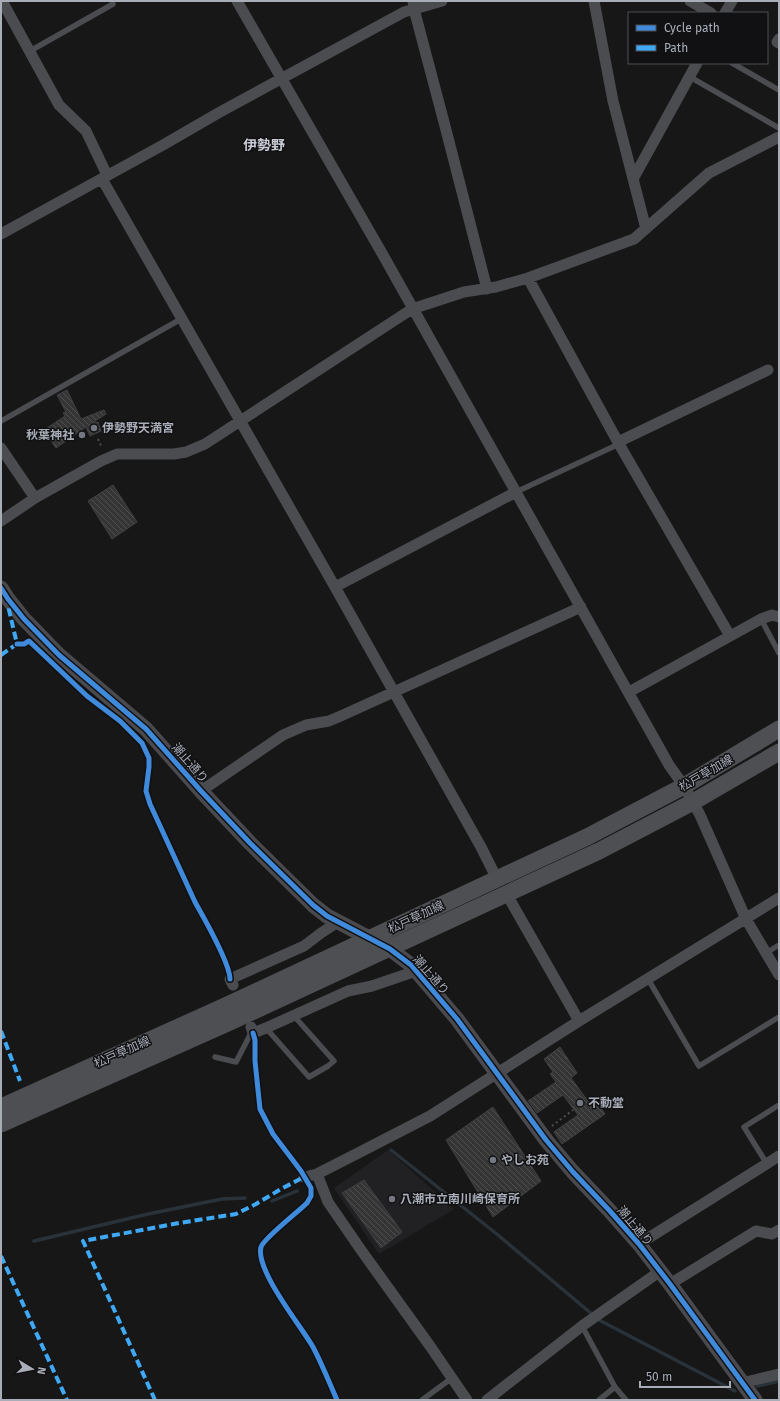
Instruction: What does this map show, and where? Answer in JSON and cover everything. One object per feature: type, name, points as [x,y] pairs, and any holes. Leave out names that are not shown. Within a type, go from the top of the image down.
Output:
[{"type":"main road","name":"松戸草加線","points":[[1,1124],[226,1015],[371,938],[587,836],[684,786],[779,729]]},
{"type":"main road","name":"松戸草加線","points":[[1,1107],[390,949],[506,893],[599,851],[693,802],[779,752]]},
{"type":"street","points":[[2,1],[59,105],[86,131],[104,177],[181,319],[335,587],[481,847],[497,879]]},
{"type":"street","points":[[237,1],[383,256],[670,765],[693,802],[746,919],[779,975]]},
{"type":"street","points":[[1,234],[404,12],[414,5],[442,1]]},
{"type":"street","points":[[594,1],[613,101],[646,229]]},
{"type":"street","points":[[690,1],[709,12]]},
{"type":"street","points":[[726,12],[732,1]]},
{"type":"street","points":[[414,5],[487,289]]},
{"type":"street","points":[[779,39],[777,42],[779,43]]},
{"type":"street","points":[[633,179],[696,64]]},
{"type":"street","points":[[1,521],[35,498],[101,461],[117,454],[174,454],[186,452],[205,444],[412,309],[464,292],[487,289],[528,278],[634,239],[708,173],[779,137]]},
{"type":"street","points":[[528,278],[619,443],[730,636]]},
{"type":"street","points":[[619,443],[768,370]]},
{"type":"street","points":[[1,448],[35,498]]},
{"type":"street","points":[[335,587],[516,492]]},
{"type":"street","name":"潮止通り","points":[[1,588],[24,619],[59,655],[87,680],[135,718],[250,843],[313,905],[327,916],[371,938],[406,960],[457,1019],[496,1073],[572,1172],[639,1244],[755,1400]]},
{"type":"street","points":[[201,791],[283,735],[306,725],[336,718],[581,607]]},
{"type":"street","points":[[629,692],[761,619],[772,615],[779,617]]},
{"type":"street","points":[[506,893],[578,1021]]},
{"type":"street","points":[[304,1177],[317,1174],[430,1116],[578,1021],[779,898]]},
{"type":"street","points":[[232,985],[230,979],[304,946],[338,922]]},
{"type":"street","points":[[252,1030],[266,1028],[348,991],[372,986],[416,971]]},
{"type":"street","points":[[639,1244],[779,1156]]},
{"type":"street","points":[[317,1174],[328,1202],[360,1250],[467,1400]]},
{"type":"street","points":[[670,1284],[756,1231],[772,1234],[779,1230]]},
{"type":"street","points":[[492,1398],[582,1326],[659,1272]]},
{"type":"street","points":[[742,1383],[779,1374]]},
{"type":"lane","points":[[30,51],[113,4],[112,1]]},
{"type":"lane","points":[[734,64],[779,90]]},
{"type":"lane","points":[[690,76],[779,128]]},
{"type":"lane","points":[[1,421],[181,319]]},
{"type":"lane","points":[[516,492],[619,443]]},
{"type":"lane","points":[[761,619],[779,652]]},
{"type":"lane","points":[[766,953],[779,945]]},
{"type":"lane","points":[[648,979],[699,1066],[779,1017]]},
{"type":"lane","points":[[266,1028],[309,1077],[334,1061],[294,1016]]},
{"type":"lane","points":[[215,1057],[236,1062],[252,1030]]},
{"type":"lane","points":[[767,1164],[744,1127],[779,1105]]},
{"type":"lane","points":[[582,1326],[615,1387],[626,1400]]},
{"type":"lane","points":[[422,1400],[452,1378]]},
{"type":"lane","points":[[599,1400],[615,1387]]},
{"type":"path","points":[[542,1134],[573,1110]]},
{"type":"shaded area","name":"八潮市立南川崎保育所","points":[[388,1150],[454,1209],[379,1254],[334,1188]]},
{"type":"building","points":[[67,390],[81,419],[104,410],[106,414],[95,421],[95,423],[98,422],[101,431],[90,436],[86,427],[56,448],[44,430],[65,416],[63,413],[66,412],[57,395]]},
{"type":"building","points":[[113,485],[137,522],[112,539],[88,501]]},
{"type":"building","points":[[560,1047],[577,1073],[571,1078],[593,1108],[598,1104],[605,1114],[562,1144],[554,1132],[578,1115],[563,1095],[537,1113],[528,1101],[556,1082],[550,1074],[553,1072],[544,1059]]},
{"type":"building","name":"やしお苑","points":[[493,1107],[541,1181],[493,1217],[446,1140]]},
{"type":"building","points":[[364,1180],[402,1232],[381,1248],[342,1193]]},
{"type":"waterway","points":[[391,1150],[498,1235],[599,1320],[735,1391]]},
{"type":"waterway","points":[[272,1201],[297,1191]]},
{"type":"waterway","points":[[34,1241],[148,1214],[222,1199],[245,1198]]},
{"type":"waterway","points":[[757,1386],[779,1381]]},
{"type":"marked path","points":[[1,655],[17,644],[8,601]]},
{"type":"marked path","points":[[1,1031],[20,1081]]},
{"type":"marked path","points":[[155,1400],[83,1241],[236,1214],[304,1177]]},
{"type":"marked path","points":[[1,1256],[67,1400]]},
{"type":"cycle path","points":[[1,588],[24,619],[59,655],[146,729],[250,843],[313,905],[327,916],[390,949],[411,965],[457,1019],[546,1140],[573,1172],[639,1244],[755,1400]]},
{"type":"cycle path","points":[[17,644],[24,644],[29,641],[87,696],[120,721],[142,743],[149,758],[146,791],[150,804],[195,902],[226,962],[230,979]]},
{"type":"cycle path","points":[[253,1033],[255,1040],[255,1061],[260,1109],[273,1134],[301,1171],[311,1188],[311,1196],[307,1203],[274,1231],[263,1243],[261,1247],[261,1257],[265,1269],[280,1298],[313,1347],[337,1400]]},
{"type":"place","name":"伊勢野天満宮","points":[[94,428]]},
{"type":"place","name":"秋葉神社","points":[[82,435]]},
{"type":"place","name":"不動堂","points":[[580,1103]]},
{"type":"place","name":"やしお苑","points":[[493,1160]]},
{"type":"place","name":"八潮市立南川崎保育所","points":[[392,1199]]},
{"type":"district","name":"伊勢野","points":[[264,145]]}]
